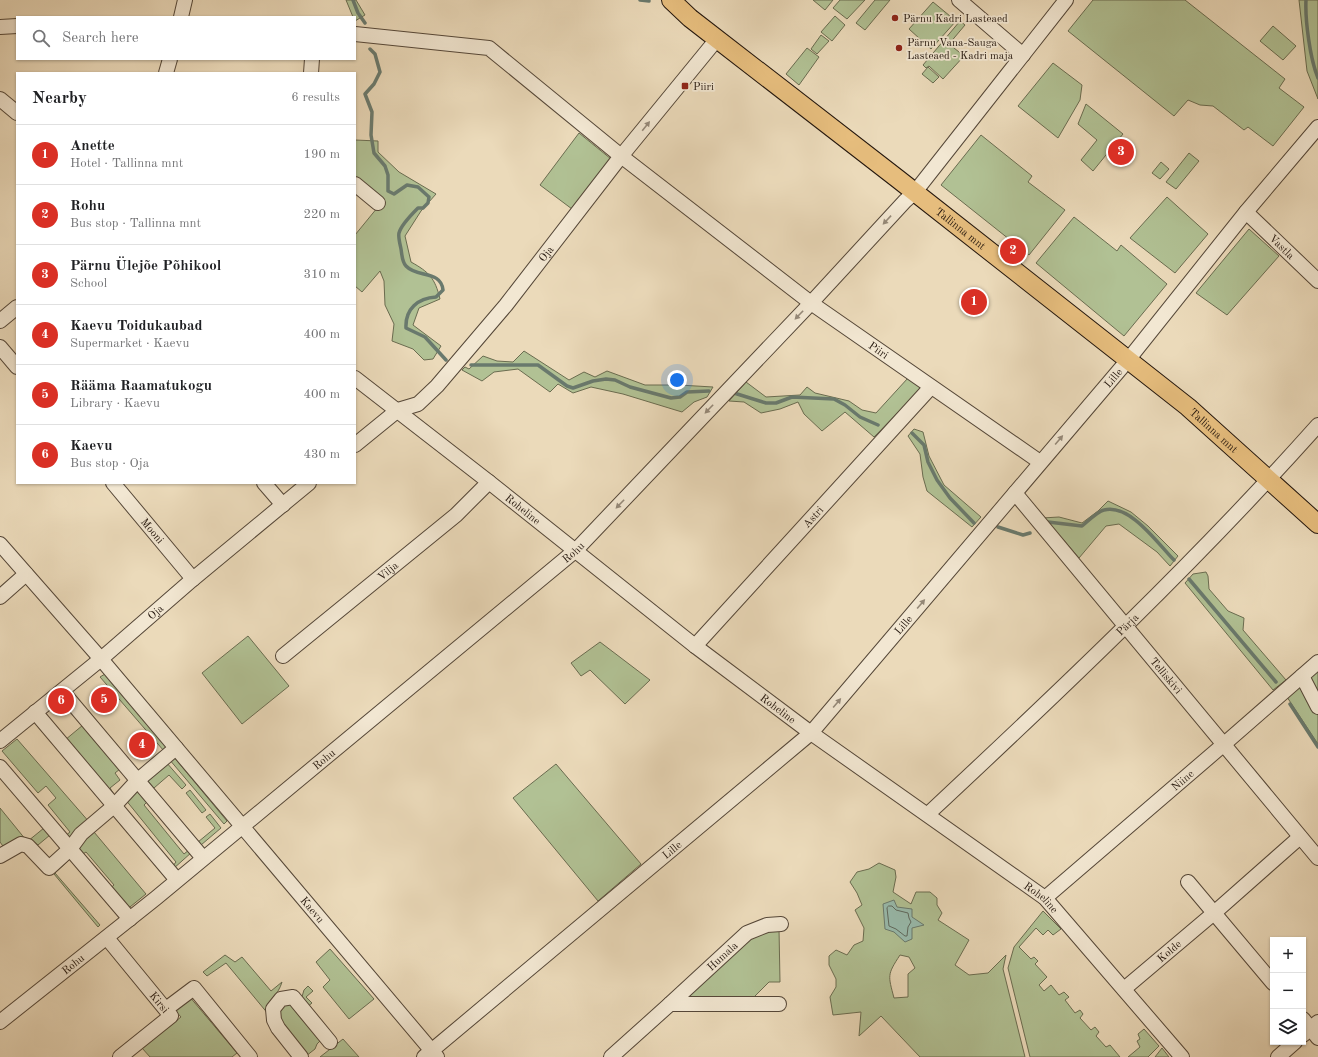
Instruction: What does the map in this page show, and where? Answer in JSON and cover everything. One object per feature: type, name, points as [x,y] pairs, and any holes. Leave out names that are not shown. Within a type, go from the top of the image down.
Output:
[{"type":"main road","name":"Tallinna mnt","points":[[671,0],[690,18],[915,192],[1188,407],[1318,524]]},
{"type":"street","points":[[181,16],[185,0]]},
{"type":"street","points":[[958,0],[1023,55]]},
{"type":"street","name":"Rohu","points":[[1,1019],[107,938],[576,550],[915,192],[1066,0]]},
{"type":"street","points":[[0,27],[16,26]]},
{"type":"street","name":"Piiri","points":[[356,34],[489,48],[621,156],[811,303],[1040,462]]},
{"type":"street","name":"Oja","points":[[356,444],[398,410],[418,404],[437,386],[506,305],[621,156],[717,39]]},
{"type":"street","points":[[166,72],[170,60]]},
{"type":"street","points":[[311,72],[312,60]]},
{"type":"street","points":[[0,99],[16,112]]},
{"type":"street","name":"Lille","points":[[431,1055],[811,733],[1128,360],[1246,212],[1318,127]]},
{"type":"street","points":[[356,185],[378,203]]},
{"type":"street","name":"Vastla","points":[[1246,212],[1318,281]]},
{"type":"street","points":[[0,321],[16,308]]},
{"type":"street","points":[[0,347],[16,366]]},
{"type":"street","name":"Roheline","points":[[356,379],[576,550],[695,646],[811,733],[928,814],[1045,898],[1182,1057]]},
{"type":"street","name":"Astri","points":[[695,646],[931,387]]},
{"type":"street","name":"Pärja","points":[[928,814],[1125,626],[1269,480],[1318,425]]},
{"type":"street","name":"Vilja","points":[[283,656],[456,515],[489,482]]},
{"type":"street","name":"Mooni","points":[[114,484],[193,579]]},
{"type":"street","points":[[265,484],[283,505]]},
{"type":"street","name":"Oja","points":[[0,741],[101,659],[193,579],[308,484]]},
{"type":"street","name":"Telliskivi","points":[[1015,493],[1318,858]]},
{"type":"street","name":"Kaevu","points":[[0,544],[101,659],[242,826],[431,1055]]},
{"type":"street","points":[[0,597],[26,574]]},
{"type":"street","name":"Niine","points":[[1045,898],[1224,745],[1318,662]]},
{"type":"street","points":[[1302,676],[1318,707]]},
{"type":"street","points":[[62,691],[203,858]]},
{"type":"street","points":[[36,712],[177,880]]},
{"type":"street","points":[[0,856],[21,844],[28,846],[49,868],[70,849],[81,834],[114,806],[138,780],[176,748]]},
{"type":"street","points":[[0,767],[130,919]]},
{"type":"street","name":"Kolde","points":[[1124,989],[1214,913],[1300,837]]},
{"type":"street","points":[[1188,882],[1270,979]]},
{"type":"street","name":"Humala","points":[[610,1057],[747,933],[767,925],[782,924]]},
{"type":"street","name":"Kirsi","points":[[107,938],[171,1016],[120,1057]]},
{"type":"street","points":[[166,1009],[194,988],[250,1057]]},
{"type":"street","points":[[301,1057],[278,1028],[274,1020],[274,1009],[282,999],[293,997],[330,1042]]},
{"type":"street","points":[[670,1004],[779,1004]]},
{"type":"street","points":[[1278,1057],[1292,1045]]},
{"type":"shaded area","points":[[346,0],[356,0],[365,15],[356,20],[356,16],[353,16]]},
{"type":"shaded area","points":[[813,0],[833,0],[825,10]]},
{"type":"shaded area","points":[[840,0],[865,0],[847,19],[833,8]]},
{"type":"shaded area","points":[[875,0],[890,0],[865,30],[856,23]]},
{"type":"shaded area","points":[[1093,0],[1185,0],[1285,79],[1279,88],[1304,107],[1273,146],[1248,127],[1244,130],[1213,106],[1200,105],[1188,100],[1174,116],[1068,31]]},
{"type":"shaded area","points":[[1299,0],[1318,0],[1318,99],[1307,71]]},
{"type":"shaded area","points":[[933,2],[956,21],[931,49],[909,29]]},
{"type":"shaded area","points":[[835,16],[845,25],[832,41],[821,32]]},
{"type":"shaded area","points":[[960,21],[965,25],[949,44],[964,56],[943,79],[929,66],[926,68],[923,65]]},
{"type":"shaded area","points":[[1273,26],[1296,46],[1283,60],[1260,41]]},
{"type":"shaded area","points":[[821,35],[829,41],[817,54],[811,49]]},
{"type":"shaded area","points":[[807,48],[819,57],[799,85],[786,74]]},
{"type":"shaded area","points":[[1053,63],[1082,85],[1080,100],[1058,138],[1018,106]]},
{"type":"shaded area","points":[[928,67],[939,77],[933,83],[922,74]]},
{"type":"shaded area","points":[[1086,104],[1123,134],[1093,171],[1081,160],[1097,140],[1078,124]]},
{"type":"shaded area","points":[[579,133],[611,159],[572,209],[540,185]]},
{"type":"shaded area","points":[[981,135],[1032,176],[1028,182],[1065,210],[1029,255],[941,185]]},
{"type":"shaded area","points":[[356,140],[378,141],[378,152],[399,172],[436,194],[421,211],[405,236],[411,262],[430,276],[436,286],[440,299],[419,308],[413,325],[441,346],[433,359],[424,360],[413,349],[392,341],[394,324],[385,305],[384,281],[380,271],[362,292],[356,287],[356,234],[382,202],[356,180]]},
{"type":"shaded area","points":[[1189,153],[1199,161],[1176,189],[1166,182]]},
{"type":"shaded area","points":[[1161,162],[1169,169],[1160,179],[1152,173]]},
{"type":"shaded area","points":[[1167,197],[1208,234],[1175,273],[1130,238]]},
{"type":"shaded area","points":[[1074,217],[1117,251],[1121,245],[1167,284],[1124,336],[1036,263]]},
{"type":"shaded area","points":[[1249,229],[1279,256],[1227,315],[1196,293]]},
{"type":"shaded area","points":[[524,351],[569,380],[584,372],[595,377],[607,371],[645,385],[713,387],[707,397],[694,402],[682,412],[623,394],[591,387],[573,393],[558,384],[550,392],[518,369],[494,372],[482,381],[462,370],[465,367],[469,369],[483,356],[497,361],[513,362]]},
{"type":"shaded area","points":[[908,378],[920,385],[921,389],[874,437],[845,412],[822,431],[804,414],[798,402],[780,409],[761,413],[744,402],[729,401],[746,382],[766,397],[800,395],[807,387],[815,393],[849,401],[862,410],[876,413]]},
{"type":"shaded area","points":[[914,429],[923,432],[929,456],[944,485],[981,517],[972,527],[927,491],[923,477],[920,454],[908,436]]},
{"type":"shaded area","points":[[1108,501],[1131,512],[1148,526],[1178,556],[1170,566],[1157,552],[1119,524],[1106,526],[1079,558],[1042,518],[1059,517],[1082,523]]},
{"type":"shaded area","points":[[1206,572],[1208,576],[1209,589],[1228,611],[1244,618],[1243,630],[1286,680],[1273,690],[1185,583],[1193,574]]},
{"type":"shaded area","points":[[248,636],[289,686],[242,724],[202,673]]},
{"type":"shaded area","points":[[600,642],[650,680],[625,704],[590,670],[581,676],[571,663]]},
{"type":"shaded area","points":[[1318,670],[1318,698],[1310,677]]},
{"type":"shaded area","points":[[105,674],[167,748],[164,751],[100,677]]},
{"type":"shaded area","points":[[1302,684],[1318,714],[1318,744],[1287,697]]},
{"type":"shaded area","points":[[83,725],[120,769],[115,773],[120,780],[110,788],[115,796],[112,798],[65,740]]},
{"type":"shaded area","points":[[17,739],[90,823],[70,839],[64,837],[70,832],[48,805],[56,798],[46,786],[38,793],[2,751]]},
{"type":"shaded area","points":[[173,756],[227,821],[224,824],[169,759]]},
{"type":"shaded area","points":[[166,762],[186,785],[182,789],[169,775],[154,788],[146,779]]},
{"type":"shaded area","points":[[556,764],[641,864],[598,901],[513,798]]},
{"type":"shaded area","points":[[138,786],[149,800],[144,805],[184,854],[190,849],[192,852],[173,869],[172,867],[176,862],[125,799]]},
{"type":"shaded area","points":[[190,790],[206,810],[202,813],[186,793]]},
{"type":"shaded area","points":[[0,808],[26,840],[5,849],[0,842]]},
{"type":"shaded area","points":[[210,814],[221,828],[201,845],[198,842],[215,828],[206,817]]},
{"type":"shaded area","points":[[44,828],[50,835],[38,845],[34,842],[28,841]]},
{"type":"shaded area","points":[[94,832],[146,894],[125,911],[108,890],[114,885],[86,852],[80,856],[78,846],[91,833]]},
{"type":"shaded area","points":[[66,856],[70,859],[55,873],[100,925],[98,927],[54,874],[53,871]]},
{"type":"shaded area","points":[[879,863],[895,870],[896,877],[893,892],[911,904],[916,892],[930,892],[937,898],[937,905],[942,913],[938,920],[969,940],[955,965],[969,975],[988,973],[1006,955],[1003,969],[1025,1057],[920,1057],[881,1016],[859,1036],[861,1012],[833,1015],[830,997],[836,987],[836,979],[829,965],[829,956],[836,950],[847,955],[854,945],[863,941],[864,928],[855,910],[862,905],[850,882],[857,872],[869,869]],"holes":[[[900,955],[909,957],[915,968],[908,974],[908,997],[894,998],[890,980],[891,971]]]},
{"type":"shaded area","points":[[1043,911],[1061,929],[1053,935],[1048,930],[1043,935],[1036,928],[1019,947],[1031,959],[1034,957],[1038,961],[1035,964],[1047,977],[1039,985],[1044,991],[1051,985],[1059,995],[1064,992],[1069,997],[1065,1000],[1075,1013],[1080,1010],[1083,1014],[1080,1018],[1091,1030],[1095,1027],[1099,1032],[1096,1036],[1106,1047],[1110,1045],[1120,1057],[1030,1057],[1008,968],[1014,947]]},
{"type":"shaded area","points":[[779,929],[780,982],[769,982],[751,1000],[689,999],[689,993],[744,943],[760,934]]},
{"type":"shaded area","points":[[330,949],[374,999],[349,1019],[323,987],[330,980],[316,962]]},
{"type":"shaded area","points":[[225,955],[235,962],[242,957],[271,991],[282,982],[270,1005],[269,1015],[226,963],[207,976],[203,972]]},
{"type":"shaded area","points":[[308,986],[313,991],[306,997],[312,1003],[307,1007],[301,1000],[304,990]]},
{"type":"shaded area","points":[[189,996],[237,1053],[232,1057],[150,1057],[142,1048],[181,1017],[173,1008]]},
{"type":"shaded area","points":[[288,1000],[320,1041],[315,1049],[306,1056],[279,1023],[279,1006]]},
{"type":"shaded area","points":[[1144,1029],[1159,1046],[1148,1057],[1128,1057],[1140,1047],[1137,1041],[1140,1039],[1138,1034]]},
{"type":"shaded area","points":[[343,1039],[359,1057],[320,1057]]},
{"type":"shaded area","points":[[1162,1048],[1169,1057],[1155,1057]]},
{"type":"water","points":[[894,900],[897,907],[912,909],[912,917],[924,925],[912,928],[912,939],[905,942],[894,932],[885,929],[883,904]]},
{"type":"waterway","points":[[353,0],[358,13],[365,23]]},
{"type":"waterway","points":[[640,0],[649,1]]},
{"type":"waterway","points":[[1306,0],[1306,18],[1309,39],[1318,78]]},
{"type":"waterway","points":[[370,49],[375,54],[380,72],[374,84],[365,94],[372,112],[371,135],[374,153],[385,166],[388,175],[388,191],[394,194],[407,185],[418,187],[429,197],[428,203],[423,208],[418,208],[400,230],[399,239],[403,260],[406,266],[411,270],[438,280],[443,290],[436,297],[418,302],[410,310],[406,321],[406,328],[425,337],[446,360]]},
{"type":"waterway","points":[[471,365],[538,365],[567,386],[573,388],[593,381],[606,379],[615,380],[630,387],[671,398],[680,397],[687,392],[709,391]]},
{"type":"waterway","points":[[734,393],[766,403],[776,403],[792,397],[834,399],[845,405],[860,417],[878,425]]},
{"type":"waterway","points":[[912,433],[924,445],[928,462],[937,480],[950,498],[974,523]]},
{"type":"waterway","points":[[1048,522],[1082,526],[1096,514],[1104,510],[1114,509],[1124,513],[1143,526],[1174,560]]},
{"type":"waterway","points":[[998,527],[1023,535],[1030,533]]},
{"type":"waterway","points":[[1189,579],[1276,682]]},
{"type":"waterway","points":[[1290,704],[1318,747]]},
{"type":"place","name":"Pärnu Kadri Lasteaed","points":[[895,18]]},
{"type":"place","name":"Pärnu Vana-Sauga Lasteaed - Kadri maja","points":[[899,48]]},
{"type":"place","name":"Piiri","points":[[685,86]]},
{"type":"place","name":"Pärnu Ülejõe Põhikool","points":[[1121,152]]},
{"type":"place","name":"Rohu","points":[[1013,251]]},
{"type":"place","name":"Anette","points":[[974,302]]},
{"type":"place","name":"Rääma Raamatukogu","points":[[104,700]]},
{"type":"place","name":"Kaevu","points":[[61,701]]},
{"type":"place","name":"Kaevu Toidukaubad","points":[[142,745]]}]
